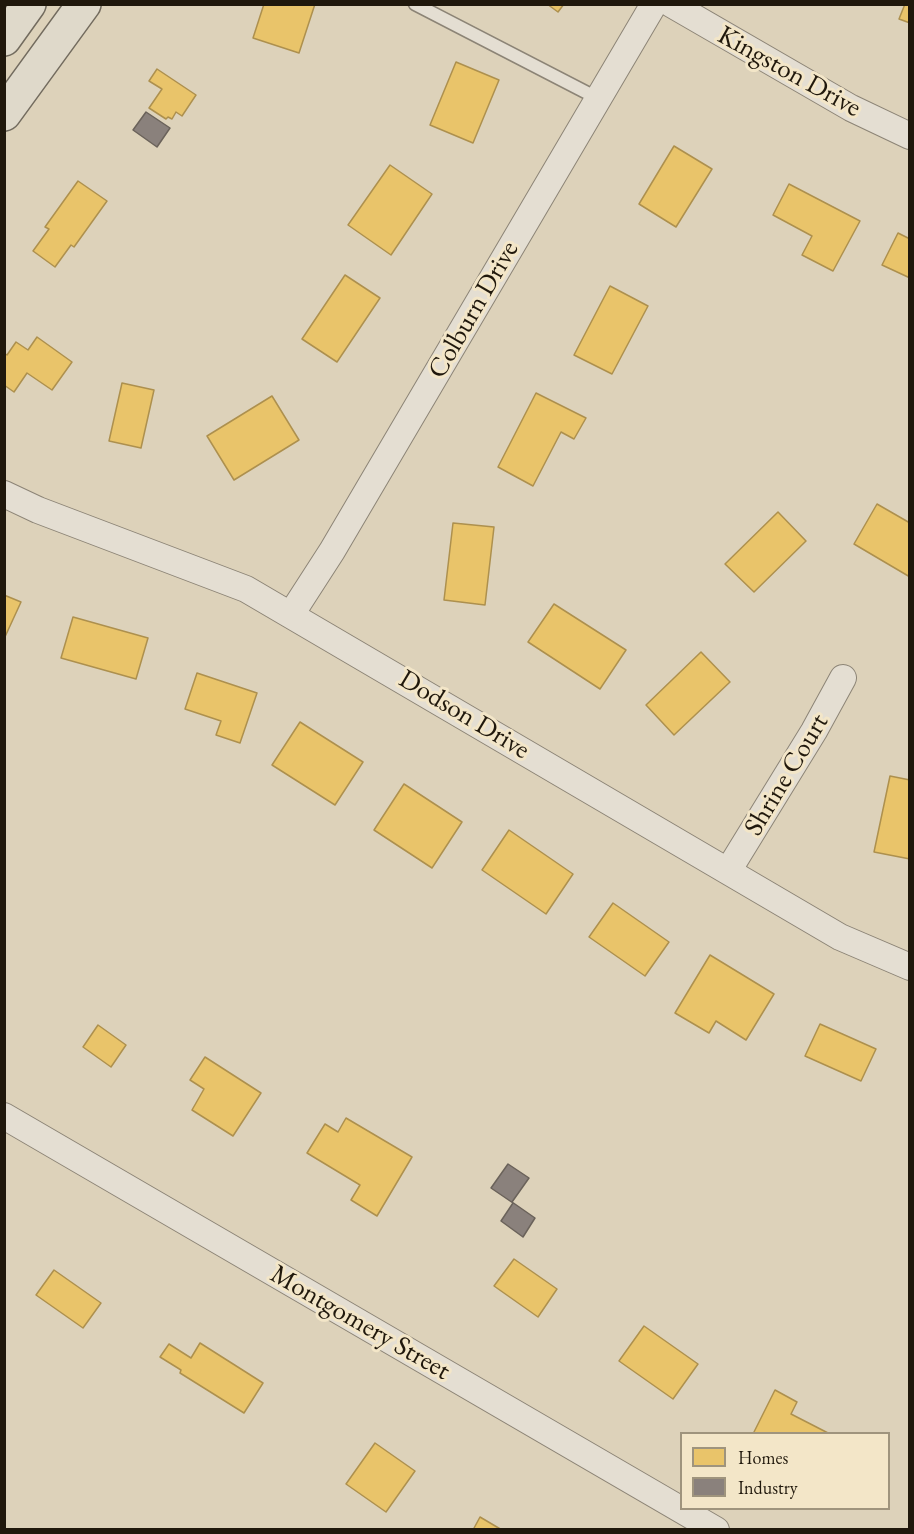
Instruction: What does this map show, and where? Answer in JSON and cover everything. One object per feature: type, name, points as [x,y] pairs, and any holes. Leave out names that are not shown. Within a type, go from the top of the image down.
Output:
[{"type":"main road","points":[[4,39],[29,4]]},
{"type":"main road","points":[[4,114],[84,4]]},
{"type":"street","name":"Colburn Drive","points":[[292,613],[332,551],[654,4]]},
{"type":"street","name":"Kingston Drive","points":[[671,4],[850,108],[909,136]]},
{"type":"street","name":"Dodson Drive","points":[[4,494],[38,510],[235,584],[292,613],[840,937],[909,967]]},
{"type":"street","name":"Shrine Court","points":[[728,871],[814,731],[843,678]]},
{"type":"street","name":"Montgomery Street","points":[[4,1116],[680,1509]]},
{"type":"street","name":"Montgomery Street","points":[[682,1510],[716,1530]]},
{"type":"lane","points":[[415,4],[598,99]]},
{"type":"building: Homes","points":[[264,4],[315,4],[299,53],[253,38]]},
{"type":"building: Homes","points":[[547,4],[564,4],[558,12]]},
{"type":"building: Homes","points":[[905,4],[910,4],[910,23],[899,19]]},
{"type":"building: Homes","points":[[456,62],[499,80],[473,143],[430,125]]},
{"type":"building: Homes","points":[[157,69],[196,95],[182,116],[176,112],[172,119],[168,117],[166,119],[149,108],[162,89],[149,81]]},
{"type":"building: Homes","points":[[674,146],[712,169],[676,227],[639,204]]},
{"type":"building: Homes","points":[[390,165],[432,194],[391,255],[348,225]]},
{"type":"building: Homes","points":[[78,181],[107,201],[74,247],[71,245],[55,267],[33,251],[49,229],[45,227]]},
{"type":"building: Homes","points":[[789,184],[860,221],[833,271],[802,255],[812,236],[773,215]]},
{"type":"building: Homes","points":[[898,233],[910,239],[910,278],[882,265]]},
{"type":"building: Homes","points":[[345,275],[380,298],[337,362],[302,339]]},
{"type":"building: Homes","points":[[610,286],[648,306],[612,374],[574,355]]},
{"type":"building: Homes","points":[[37,337],[72,362],[52,390],[27,373],[14,392],[4,385],[4,353],[7,355],[16,342],[28,350]]},
{"type":"building: Homes","points":[[122,383],[154,390],[141,448],[109,441]]},
{"type":"building: Homes","points":[[536,393],[586,418],[574,439],[561,432],[533,486],[498,467]]},
{"type":"building: Homes","points":[[272,396],[299,440],[234,480],[207,436]]},
{"type":"building: Homes","points":[[877,504],[910,523],[910,577],[854,544]]},
{"type":"building: Homes","points":[[778,512],[806,541],[754,592],[725,564]]},
{"type":"building: Homes","points":[[453,523],[494,527],[485,605],[444,600]]},
{"type":"building: Homes","points":[[4,595],[21,602],[4,639]]},
{"type":"building: Homes","points":[[554,604],[626,650],[600,689],[528,642]]},
{"type":"building: Homes","points":[[73,617],[148,638],[136,679],[61,658]]},
{"type":"building: Homes","points":[[701,652],[730,682],[674,735],[646,705]]},
{"type":"building: Homes","points":[[197,673],[257,693],[240,743],[216,735],[221,721],[185,709]]},
{"type":"building: Homes","points":[[300,722],[363,762],[335,805],[272,765]]},
{"type":"building: Homes","points":[[890,776],[910,780],[910,859],[874,852]]},
{"type":"building: Homes","points":[[404,784],[462,822],[432,868],[374,830]]},
{"type":"building: Homes","points":[[509,830],[573,874],[546,914],[482,870]]},
{"type":"building: Homes","points":[[613,903],[669,942],[645,976],[589,937]]},
{"type":"building: Homes","points":[[710,955],[774,994],[746,1040],[716,1021],[709,1033],[675,1013]]},
{"type":"building: Homes","points":[[820,1024],[876,1049],[861,1081],[805,1056]]},
{"type":"building: Homes","points":[[98,1025],[126,1045],[111,1067],[83,1047]]},
{"type":"building: Homes","points":[[205,1057],[261,1093],[233,1136],[192,1110],[204,1089],[190,1080]]},
{"type":"building: Homes","points":[[346,1118],[412,1157],[377,1216],[351,1200],[360,1185],[307,1153],[325,1124],[338,1132]]},
{"type":"building: Homes","points":[[514,1259],[557,1289],[538,1317],[494,1286]]},
{"type":"building: Homes","points":[[54,1270],[101,1303],[83,1328],[36,1295]]},
{"type":"building: Homes","points":[[644,1326],[698,1364],[673,1399],[619,1361]]},
{"type":"building: Homes","points":[[200,1343],[263,1383],[244,1413],[180,1373],[181,1370],[160,1357],[169,1344],[191,1358]]},
{"type":"building: Homes","points":[[775,1390],[797,1402],[791,1414],[826,1432],[754,1432]]},
{"type":"building: Homes","points":[[375,1443],[415,1471],[386,1512],[346,1484]]},
{"type":"building: Homes","points":[[480,1517],[502,1530],[473,1530]]},
{"type":"building: Industry","points":[[146,112],[170,128],[157,147],[133,130]]},
{"type":"building: Industry","points":[[508,1164],[529,1178],[512,1202],[535,1218],[523,1237],[501,1221],[513,1203],[491,1188]]}]
